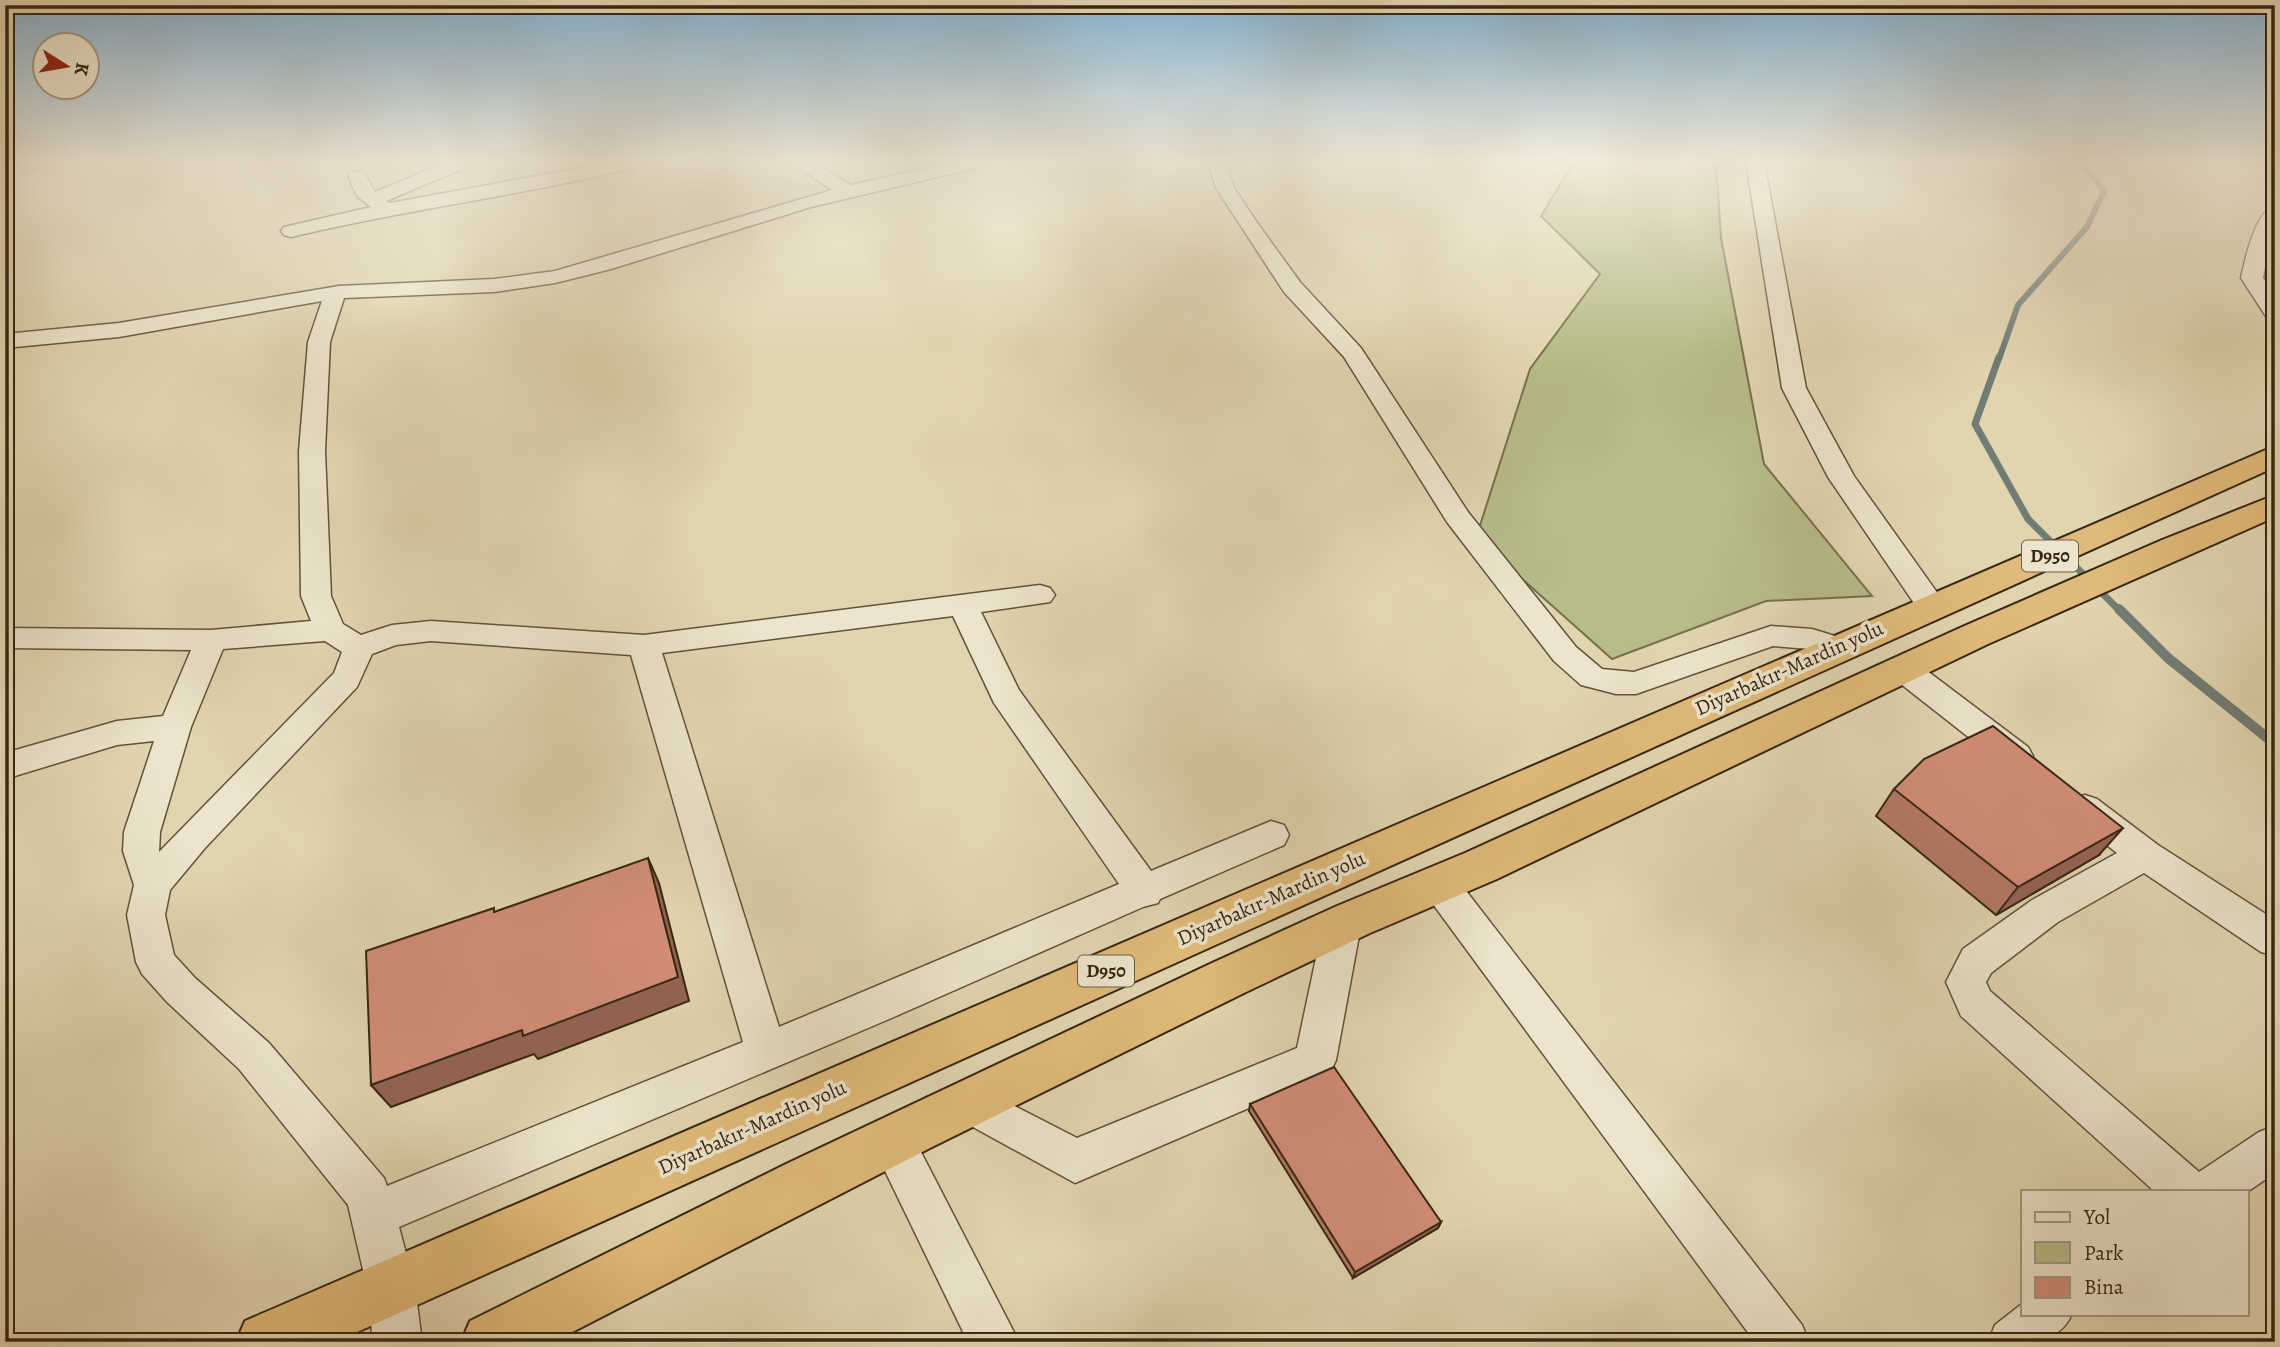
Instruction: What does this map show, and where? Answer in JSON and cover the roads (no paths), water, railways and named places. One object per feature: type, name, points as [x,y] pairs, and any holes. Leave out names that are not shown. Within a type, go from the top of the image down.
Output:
[{"type":"highway","name":"Diyarbakır-Mardin yolu","points":[[267,1342],[1837,647],[1949,615],[2155,510],[2275,456]]},
{"type":"highway","points":[[491,1342],[968,1102],[1342,925],[1440,885],[1903,669],[1949,615],[2192,539],[2275,505]]},
{"type":"street","points":[[291,231],[312,225]]},
{"type":"street","points":[[5,341],[56,340],[124,331],[310,296],[504,284],[552,277],[597,267],[730,225]]},
{"type":"street","points":[[1248,225],[1293,286],[1353,353],[1457,516],[1565,654],[1592,677],[1616,683],[1636,683],[1771,636],[1812,639],[1837,647]]},
{"type":"street","points":[[1766,225],[1794,388],[1842,477],[1949,615]]},
{"type":"street","points":[[2268,225],[2259,243],[2252,278],[2275,313]]},
{"type":"street","points":[[335,294],[319,342],[312,451],[316,596],[356,659],[346,679],[192,838],[153,885],[146,915],[156,962],[181,990],[254,1056],[368,1194],[391,1287],[398,1342]]},
{"type":"street","points":[[5,638],[344,639],[431,631],[644,645],[1040,595]]},
{"type":"street","points":[[962,605],[1005,695],[1144,892]]},
{"type":"street","points":[[153,885],[141,852],[142,832],[175,727],[211,640]]},
{"type":"street","points":[[644,645],[766,1051]]},
{"type":"street","points":[[1903,669],[2145,855],[2275,940]]},
{"type":"street","points":[[5,766],[117,733],[175,727]]},
{"type":"street","points":[[373,1215],[1144,892],[1271,835]]},
{"type":"street","points":[[2145,855],[2045,911],[1977,961],[1966,982],[1975,1003],[2186,1190]]},
{"type":"street","points":[[1440,885],[1785,1342]]},
{"type":"street","points":[[968,1102],[1075,1161],[1315,1060],[1342,925]]},
{"type":"street","points":[[892,1140],[962,1282],[995,1342]]},
{"type":"street","points":[[2211,1190],[2275,1147]]},
{"type":"street","points":[[2012,1342],[2045,1316]]},
{"type":"waterway","points":[[1999,359],[2018,305],[2088,225]]},
{"type":"waterway","points":[[1999,357],[1975,424],[2028,519],[2120,611]]},
{"type":"waterway","points":[[2119,609],[2168,658],[2275,744]]}]
